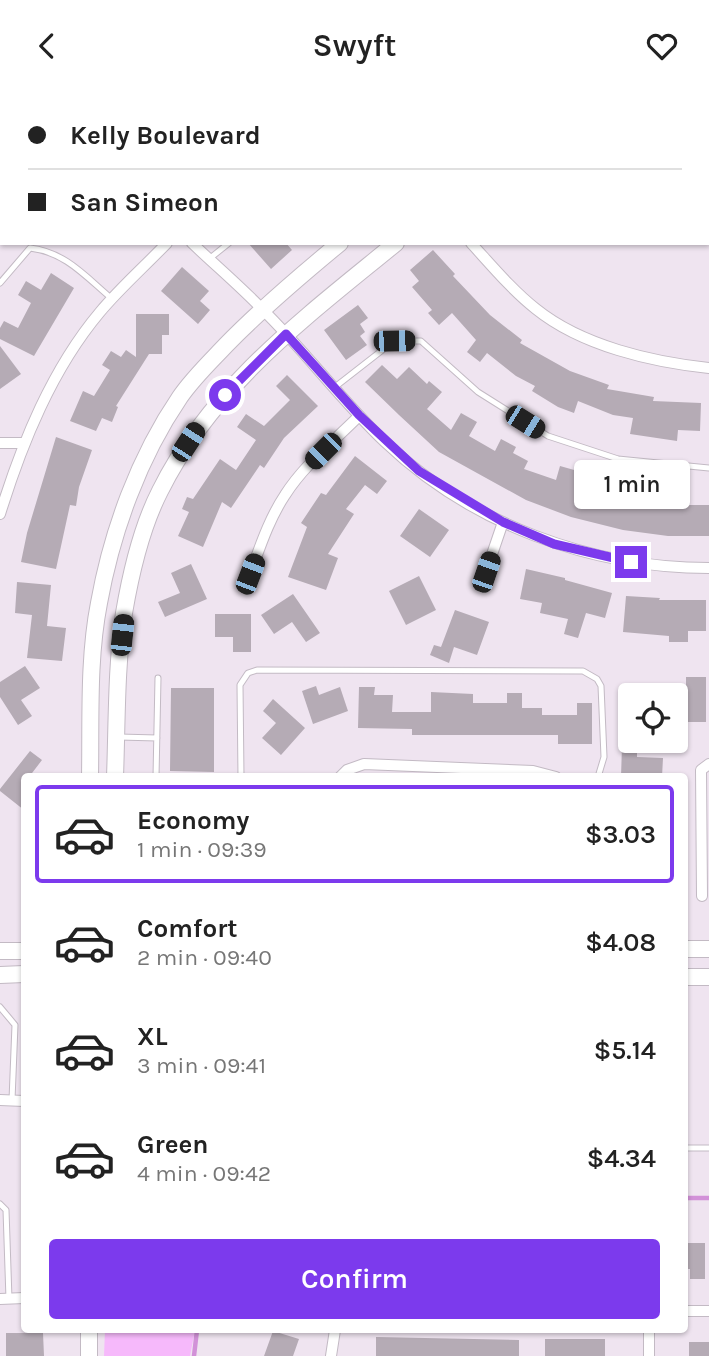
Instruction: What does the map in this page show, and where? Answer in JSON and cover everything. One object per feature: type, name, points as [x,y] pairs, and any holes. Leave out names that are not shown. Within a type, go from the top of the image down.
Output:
[{"type":"main road","points":[[90,773],[93,662],[98,604],[113,539],[138,475],[181,396],[205,367],[262,308],[338,245]]},
{"type":"main road","points":[[115,773],[124,613],[144,527],[159,492],[199,426],[225,395],[286,334],[394,245]]},
{"type":"main road","points":[[91,737],[116,737]]},
{"type":"main road","points":[[688,949],[709,949]]},
{"type":"main road","points":[[0,951],[21,951]]},
{"type":"main road","points":[[0,975],[21,974]]},
{"type":"main road","points":[[688,977],[709,977]]},
{"type":"main road","points":[[89,1333],[89,1356]]},
{"type":"street","points":[[0,514],[24,443],[71,352],[100,312],[165,245]]},
{"type":"street","points":[[194,245],[262,308],[359,415],[419,471],[503,522],[554,544],[625,562],[676,568],[709,568]]},
{"type":"street","points":[[473,245],[502,278],[537,310],[578,334],[659,362],[709,368]]},
{"type":"street","points":[[250,574],[269,523],[285,494],[305,469],[359,415]]},
{"type":"street","points":[[0,443],[24,443]]},
{"type":"street","points":[[486,572],[503,522]]},
{"type":"street","points":[[344,773],[364,764],[434,772],[541,773]]},
{"type":"street","points":[[702,895],[701,770],[709,764]]},
{"type":"street","points":[[688,1311],[709,1311]]},
{"type":"street","points":[[331,1356],[335,1333]]},
{"type":"street","points":[[649,1333],[649,1356]]},
{"type":"lane","points":[[209,259],[226,245]]},
{"type":"lane","points":[[0,283],[30,248],[42,249],[62,257],[113,299]]},
{"type":"lane","points":[[335,387],[394,341],[421,341],[478,392],[548,436],[618,459],[709,468]]},
{"type":"lane","points":[[241,773],[240,685],[248,673],[257,670],[471,669],[583,671],[597,679],[602,697],[604,757],[599,773]]},
{"type":"lane","points":[[156,773],[158,678]]},
{"type":"lane","points":[[116,737],[157,738]]},
{"type":"lane","points":[[0,1007],[15,1025],[6,1100]]},
{"type":"lane","points":[[688,1148],[709,1148]]},
{"type":"lane","points":[[0,1204],[6,1210],[4,1299]]},
{"type":"shaded area","points":[[105,1333],[194,1333],[190,1356],[104,1356]]},
{"type":"building","points":[[250,245],[288,245],[292,250],[271,269]]},
{"type":"building","points":[[433,250],[455,274],[453,276],[490,315],[522,340],[520,343],[570,371],[609,385],[607,389],[654,397],[653,401],[701,403],[700,431],[678,430],[677,441],[630,434],[633,418],[613,415],[578,401],[574,413],[558,407],[532,391],[535,386],[516,376],[487,353],[480,362],[467,352],[476,340],[452,313],[439,325],[428,313],[432,310],[412,287],[419,281],[410,270]]},
{"type":"building","points":[[182,267],[209,291],[200,301],[210,310],[198,324],[161,291]]},
{"type":"building","points":[[51,273],[74,288],[34,356],[0,339],[0,328],[4,321],[18,328],[31,303],[18,295],[26,281],[41,290]]},
{"type":"building","points":[[358,305],[368,318],[360,324],[365,332],[360,336],[367,345],[346,360],[324,330]]},
{"type":"building","points":[[136,314],[169,314],[169,335],[162,335],[162,354],[149,354],[116,406],[118,407],[112,422],[102,418],[96,431],[70,421],[83,391],[94,396],[110,370],[102,365],[111,351],[121,357],[126,350],[136,357]]},
{"type":"building","points":[[0,346],[21,374],[0,389]]},
{"type":"building","points":[[382,365],[397,379],[409,367],[427,384],[429,381],[442,392],[427,409],[451,430],[461,413],[477,422],[469,436],[495,451],[501,439],[516,447],[513,453],[528,461],[524,469],[556,480],[560,466],[599,477],[595,491],[625,498],[626,488],[643,491],[642,503],[672,507],[709,505],[709,536],[668,536],[623,530],[571,517],[526,500],[439,452],[399,415],[365,382]]},
{"type":"building","points":[[287,375],[318,406],[284,438],[264,468],[260,465],[231,508],[222,502],[203,547],[178,536],[189,512],[182,509],[187,497],[193,499],[220,459],[236,470],[256,440],[237,427],[246,414],[264,426],[290,400],[276,386]]},
{"type":"building","points":[[56,437],[92,450],[79,487],[76,506],[70,505],[56,569],[21,562]]},
{"type":"building","points":[[355,456],[387,481],[377,494],[365,485],[346,509],[354,514],[328,554],[338,558],[326,590],[288,577],[307,527],[301,523],[321,493],[326,495]]},
{"type":"building","points":[[419,509],[449,530],[430,557],[400,536]]},
{"type":"building","points":[[191,564],[207,599],[165,617],[158,602],[180,593],[171,573]]},
{"type":"building","points":[[526,569],[612,593],[605,618],[586,613],[578,638],[564,634],[568,619],[540,613],[542,603],[520,599]]},
{"type":"building","points":[[419,576],[436,610],[406,625],[389,591]]},
{"type":"building","points":[[17,582],[51,585],[47,626],[66,628],[62,661],[27,658],[32,615],[15,613]]},
{"type":"building","points":[[293,594],[320,633],[306,642],[292,622],[274,634],[261,615]]},
{"type":"building","points":[[626,596],[660,598],[659,600],[706,600],[706,631],[688,631],[688,642],[669,642],[669,636],[623,632]]},
{"type":"building","points":[[455,610],[489,622],[477,655],[454,647],[449,663],[430,655],[434,645],[441,647]]},
{"type":"building","points":[[215,614],[251,614],[251,652],[233,652],[233,637],[215,637]]},
{"type":"building","points":[[25,666],[40,688],[21,700],[32,716],[18,725],[0,697],[0,682]]},
{"type":"building","points":[[686,677],[706,677],[706,722],[688,722]]},
{"type":"building","points":[[316,686],[319,695],[340,687],[348,711],[313,724],[302,691]]},
{"type":"building","points":[[359,687],[375,687],[374,695],[393,695],[392,712],[431,712],[431,692],[473,694],[473,703],[507,703],[507,693],[522,693],[522,708],[542,708],[542,715],[577,715],[577,703],[592,703],[592,744],[558,744],[558,735],[412,735],[412,729],[358,728]]},
{"type":"building","points":[[171,688],[214,688],[214,772],[170,771]]},
{"type":"building","points":[[273,699],[305,728],[281,755],[262,738],[276,723],[263,711]]},
{"type":"building","points":[[30,751],[42,760],[32,773],[21,773],[21,808],[0,789]]},
{"type":"building","points":[[622,753],[637,753],[637,757],[663,758],[662,773],[621,773]]},
{"type":"building","points":[[688,1243],[705,1243],[705,1279],[690,1279]]},
{"type":"building","points":[[6,1333],[43,1333],[44,1356],[6,1356]]},
{"type":"building","points":[[272,1333],[299,1339],[293,1356],[264,1356]]},
{"type":"building","points":[[376,1337],[519,1340],[519,1356],[376,1356]]},
{"type":"building","points":[[545,1339],[605,1339],[605,1356],[545,1356]]},
{"type":"building","points":[[689,1342],[709,1342],[709,1356],[689,1356]]},
{"type":"waterway","points":[[688,1198],[709,1198]]},
{"type":"waterway","points":[[194,1356],[197,1333]]},
{"type":"route","points":[[225,395],[286,334],[386,443],[419,471],[503,522],[554,544],[631,562]]}]
